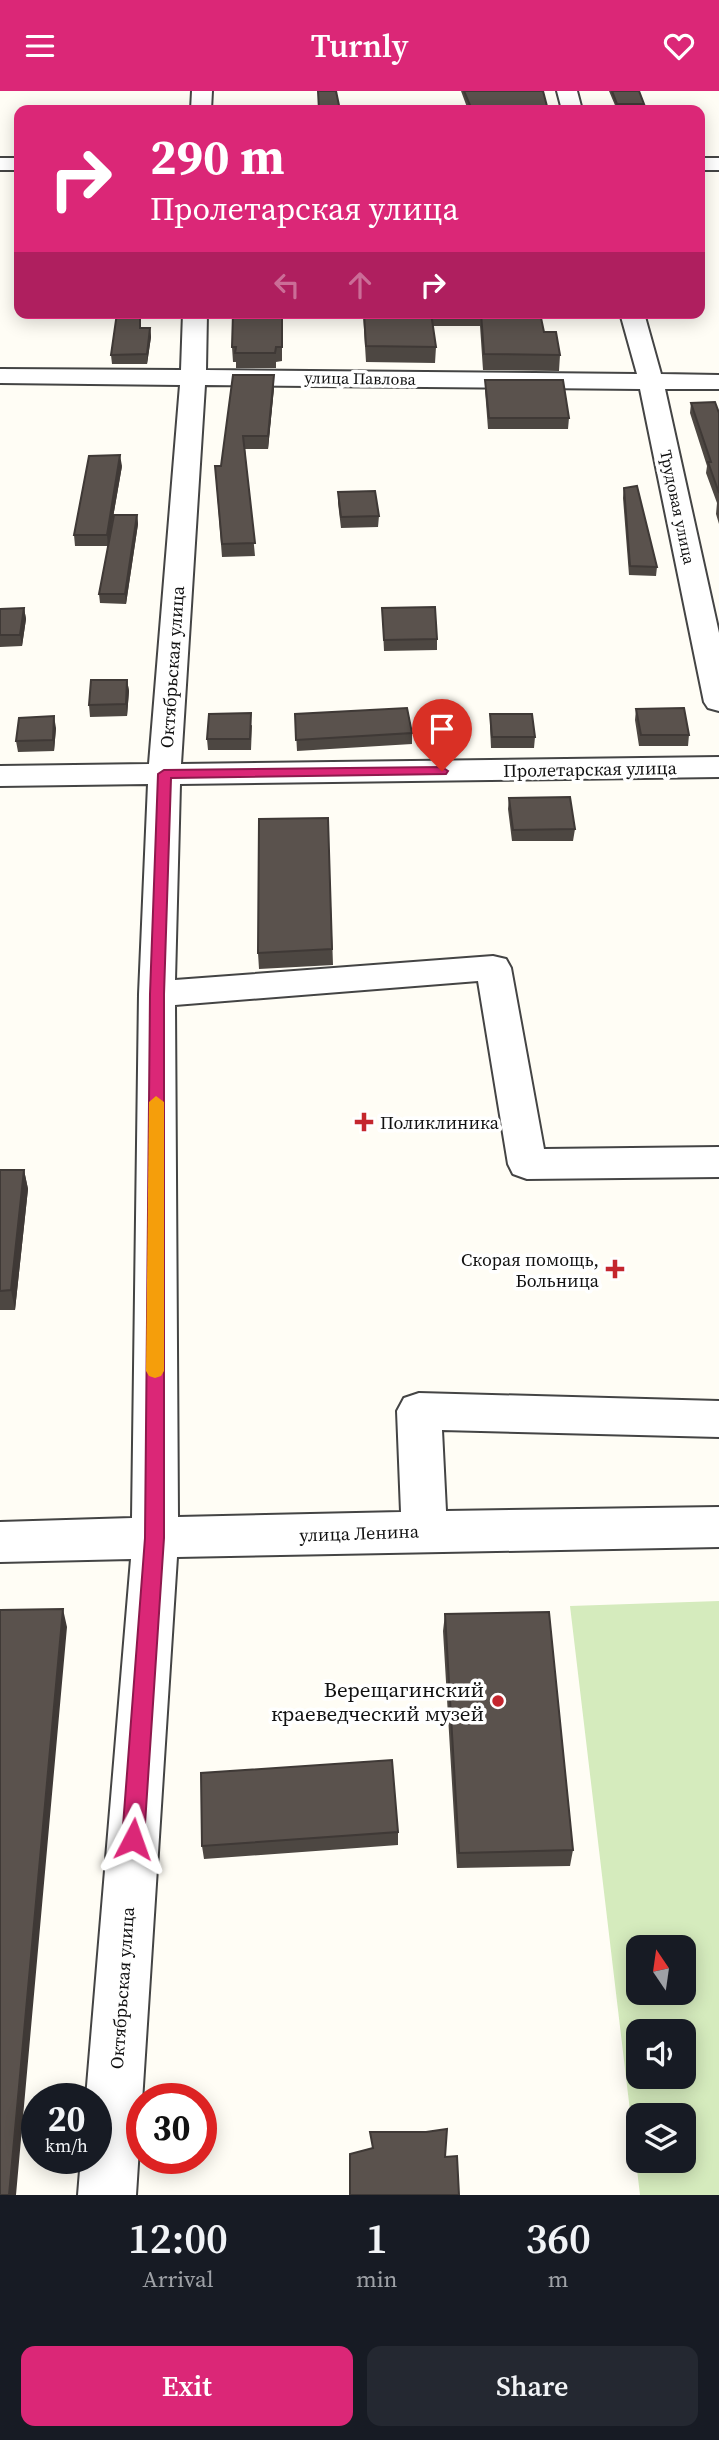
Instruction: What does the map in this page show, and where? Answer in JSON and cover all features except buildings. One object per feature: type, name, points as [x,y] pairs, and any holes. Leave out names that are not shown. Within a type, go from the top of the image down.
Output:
[{"type":"street","name":"Октябрьская улица","points":[[107,2195],[155,1538],[157,994],[164,774],[195,319]]},
{"type":"street","name":"Трудовая улица","points":[[634,319],[652,381],[719,702]]},
{"type":"street","name":"улица Павлова","points":[[0,376],[719,382]]},
{"type":"street","name":"Пролетарская улица","points":[[0,776],[719,767]]},
{"type":"street","points":[[157,994],[493,968],[527,1164],[719,1162]]},
{"type":"street","points":[[424,1531],[419,1411],[719,1419]]},
{"type":"street","name":"улица Ленина","points":[[0,1542],[424,1531],[719,1527]]},
{"type":"green space","points":[[719,1601],[719,2195],[640,2195],[637,2173],[696,2173],[696,2103],[629,2103],[627,2089],[696,2089],[696,2019],[626,2019],[626,2077],[570,1606]]},
{"type":"slow traffic","points":[[155,1371],[156,1102]]},
{"type":"place","name":"Поликлиника","points":[[364,1122]]},
{"type":"place","name":"Скорая помощь, Больница","points":[[615,1269]]},
{"type":"place","name":"Верещагинский краеведческий музей","points":[[498,1701]]},
{"type":"route","points":[[133,1839],[155,1538],[157,994],[164,774],[442,771]]}]
